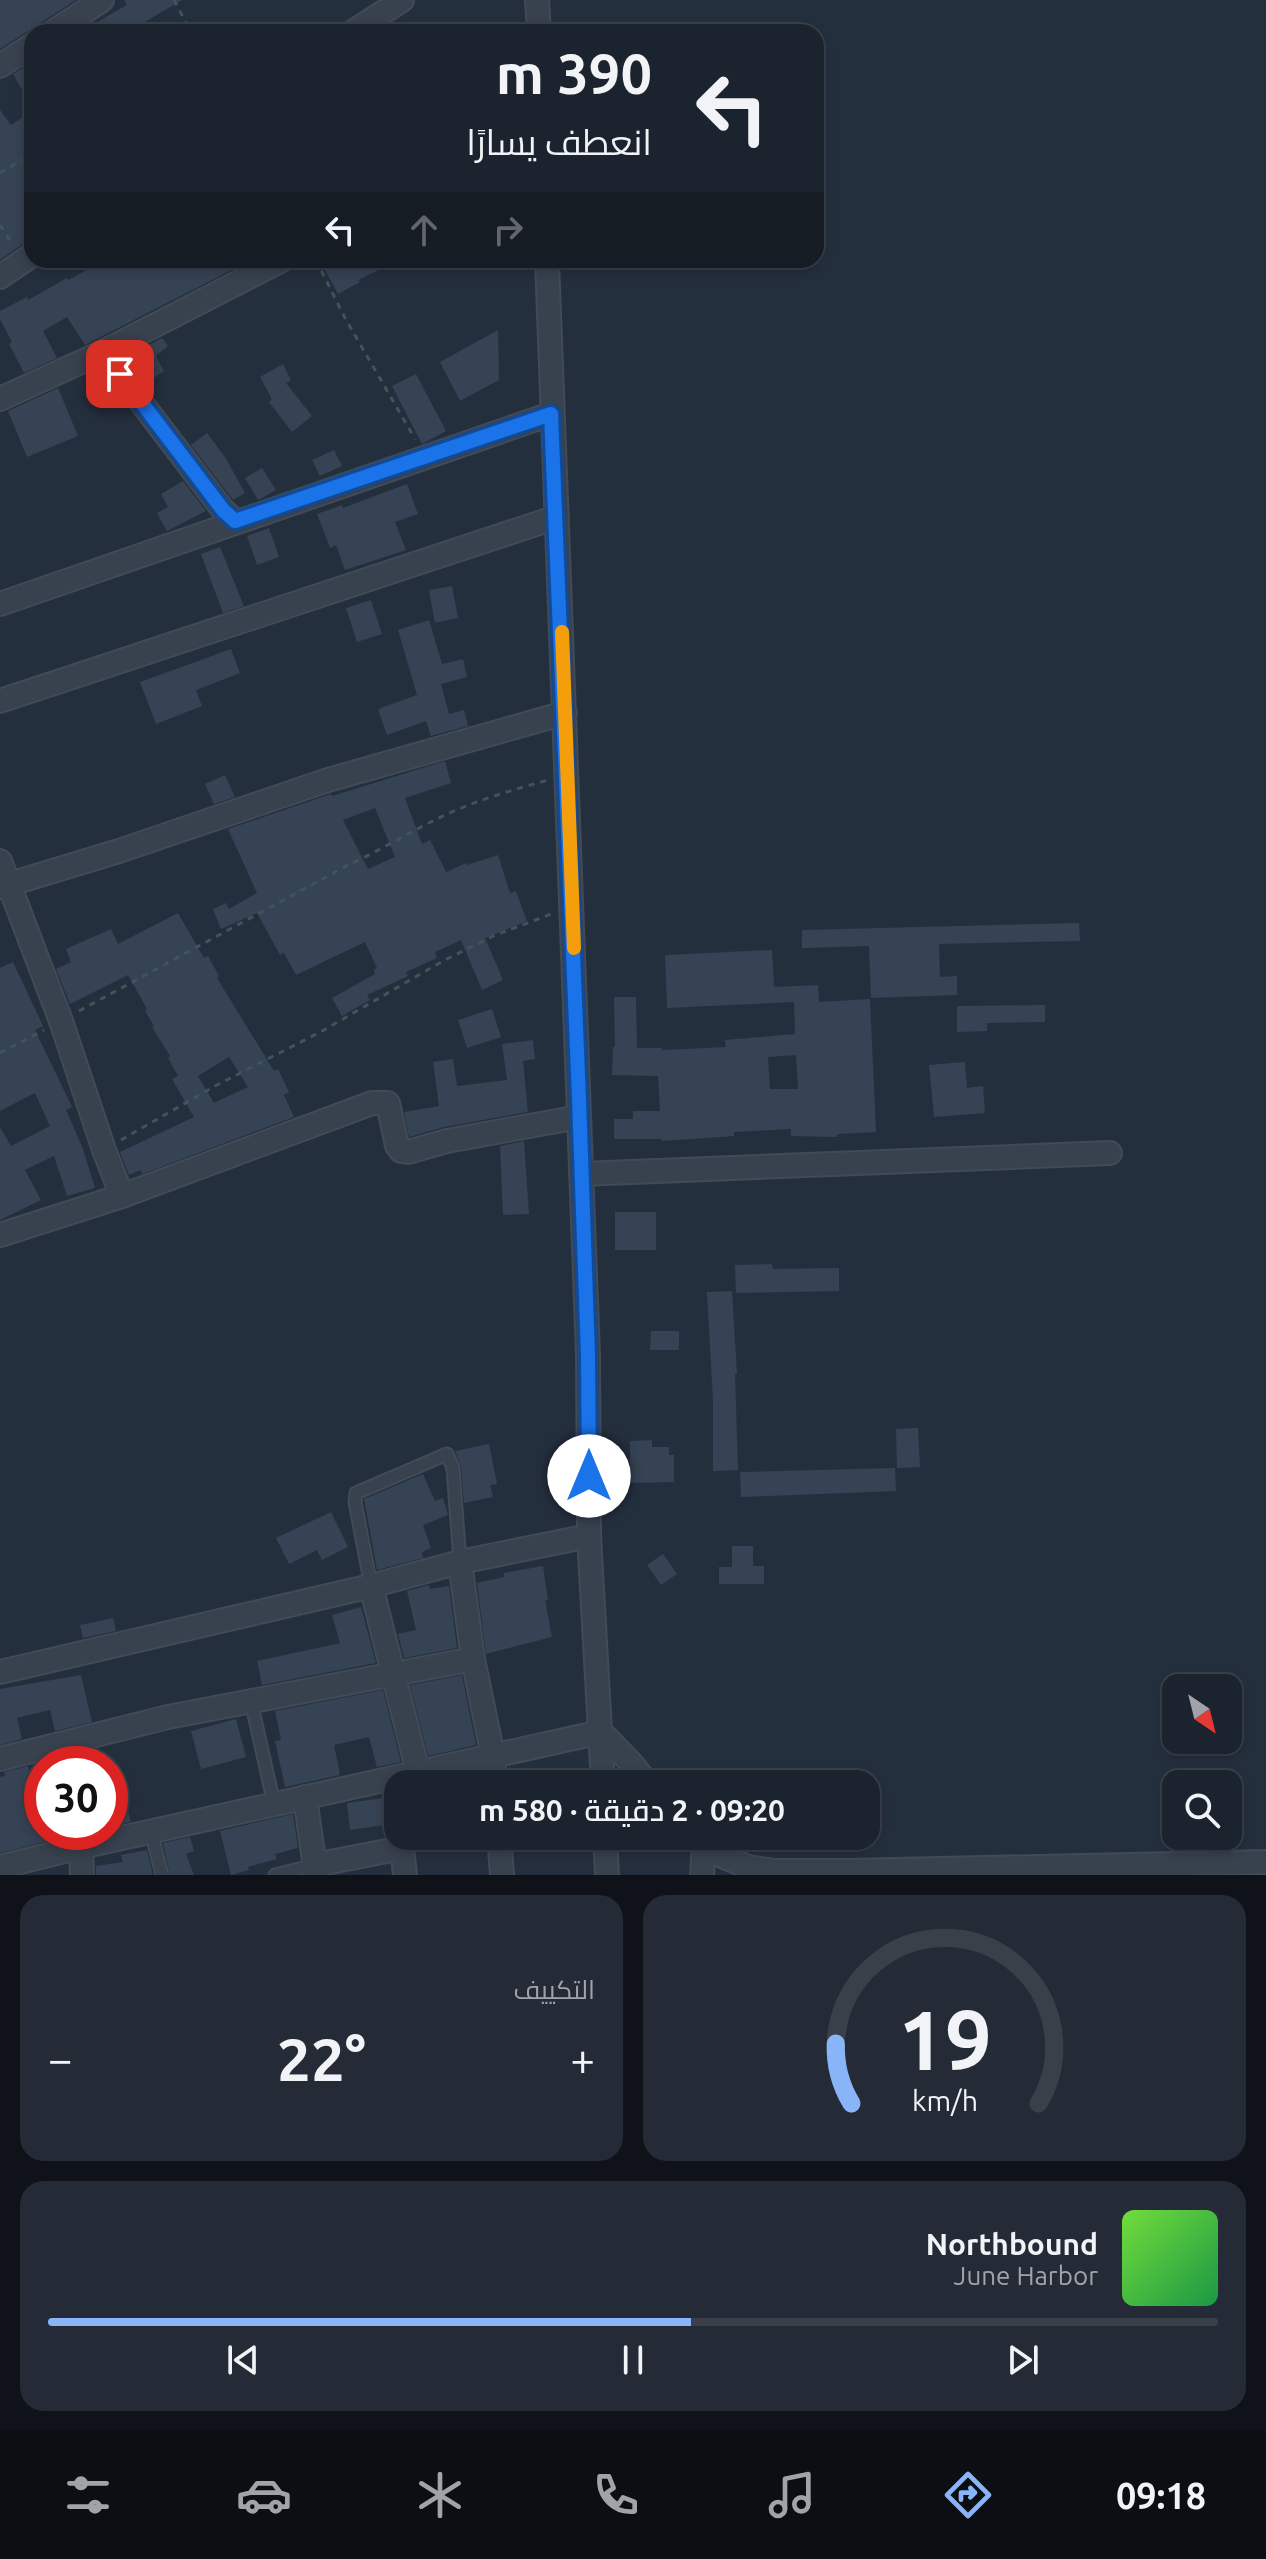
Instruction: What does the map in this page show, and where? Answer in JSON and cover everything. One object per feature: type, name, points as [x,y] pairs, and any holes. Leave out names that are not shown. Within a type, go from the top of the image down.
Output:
[{"type":"street","points":[[65,24],[102,0]]},
{"type":"street","points":[[365,24],[402,0]]},
{"type":"street","points":[[537,0],[538,24]]},
{"type":"street","points":[[0,66],[24,50]]},
{"type":"street","points":[[0,277],[24,260]]},
{"type":"street","points":[[0,399],[103,352],[266,268]]},
{"type":"street","points":[[547,268],[588,1355],[589,1536],[602,1770]]},
{"type":"street","points":[[103,352],[223,510],[235,521]]},
{"type":"street","points":[[0,604],[551,414]]},
{"type":"street","points":[[0,701],[557,517]]},
{"type":"street","points":[[4,886],[119,851],[328,780],[565,713]]},
{"type":"street","points":[[0,861],[4,886],[61,1021],[122,1196]]},
{"type":"street","points":[[0,1235],[122,1196],[372,1103],[388,1103],[397,1146],[401,1151],[408,1152],[447,1141],[579,1117]]},
{"type":"street","points":[[581,1174],[1110,1153]]},
{"type":"street","points":[[0,1672],[371,1586],[460,1562],[589,1536]]},
{"type":"street","points":[[460,1562],[473,1659],[494,1770]]},
{"type":"street","points":[[371,1586],[417,1770]]},
{"type":"street","points":[[0,1759],[168,1717],[473,1659]]},
{"type":"street","points":[[446,1770],[601,1732]]},
{"type":"street","points":[[601,1732],[635,1770]]},
{"type":"street","points":[[128,1836],[305,1797],[384,1784]]},
{"type":"street","points":[[305,1797],[315,1870],[384,1850]]},
{"type":"street","points":[[0,1867],[69,1850]]},
{"type":"street","points":[[81,1850],[82,1875]]},
{"type":"street","points":[[405,1875],[410,1850]]},
{"type":"street","points":[[500,1850],[502,1875]]},
{"type":"street","points":[[606,1850],[607,1875]]},
{"type":"street","points":[[701,1850],[702,1875]]},
{"type":"street","points":[[714,1850],[748,1867],[775,1873],[1212,1869],[1266,1862]]},
{"type":"lane","points":[[371,1586],[355,1502],[356,1493],[447,1454],[453,1468],[460,1562]]},
{"type":"lane","points":[[251,1701],[274,1804]]},
{"type":"lane","points":[[151,1831],[162,1875]]},
{"type":"lane","points":[[275,1875],[315,1870]]},
{"type":"path","points":[[174,0],[187,24]]},
{"type":"path","points":[[0,173],[24,159]]},
{"type":"path","points":[[320,268],[345,318],[425,456]]},
{"type":"path","points":[[0,1053],[451,812],[567,775]]},
{"type":"path","points":[[104,1150],[443,961],[493,936],[572,906]]},
{"type":"building","points":[[0,0],[76,0],[39,24],[24,24],[24,34],[0,49]]},
{"type":"building","points":[[124,0],[182,0],[142,24],[101,24],[99,21],[127,5]]},
{"type":"building","points":[[24,67],[24,93],[13,74]]},
{"type":"building","points":[[0,110],[11,125],[24,116],[24,243],[0,260]]},
{"type":"building","points":[[90,268],[235,268],[85,345],[67,317],[43,331],[57,358],[24,373],[9,344],[12,342],[0,319],[0,311]]},
{"type":"building","points":[[324,268],[383,268],[358,280],[360,282],[338,294]]},
{"type":"building","points":[[498,330],[499,380],[460,401],[440,362]]},
{"type":"building","points":[[162,338],[168,346],[156,356],[164,371],[145,384],[125,358]]},
{"type":"building","points":[[283,364],[291,380],[286,383],[312,416],[292,432],[269,402],[272,399],[260,377]]},
{"type":"building","points":[[416,374],[446,431],[422,444],[392,386]]},
{"type":"building","points":[[58,388],[78,436],[27,457],[8,411]]},
{"type":"building","points":[[207,433],[245,493],[233,500],[191,445]]},
{"type":"building","points":[[334,450],[342,466],[320,476],[312,460]]},
{"type":"building","points":[[262,468],[276,490],[258,500],[245,478]]},
{"type":"building","points":[[183,481],[206,511],[167,531],[157,513],[168,507],[161,494]]},
{"type":"building","points":[[407,484],[418,514],[395,522],[406,550],[345,570],[336,545],[330,548],[317,514],[342,505],[343,508]]},
{"type":"building","points":[[269,528],[279,557],[257,565],[247,536]]},
{"type":"building","points":[[220,547],[244,606],[223,613],[201,554]]},
{"type":"building","points":[[452,586],[458,618],[435,623],[429,590]]},
{"type":"building","points":[[371,600],[382,634],[357,642],[346,608]]},
{"type":"building","points":[[429,620],[442,664],[463,659],[467,677],[441,684],[449,714],[464,710],[468,726],[431,736],[426,721],[387,735],[378,709],[417,695],[398,630]]},
{"type":"building","points":[[231,649],[240,673],[196,690],[202,706],[156,724],[140,682]]},
{"type":"building","points":[[445,761],[451,783],[405,798],[422,844],[430,840],[446,872],[498,855],[510,893],[516,891],[527,921],[485,938],[503,980],[482,990],[461,940],[435,952],[437,958],[406,972],[408,976],[367,995],[370,1000],[342,1016],[332,998],[375,974],[377,968],[365,942],[296,975],[284,953],[280,955],[257,913],[221,929],[213,909],[226,903],[229,909],[257,893],[228,829]],"holes":[[[375,808],[395,857],[368,869],[343,820]]]},
{"type":"building","points":[[225,775],[235,797],[214,804],[205,784]]},
{"type":"building","points":[[178,913],[204,958],[208,956],[219,976],[217,978],[274,1071],[278,1069],[289,1092],[284,1095],[294,1117],[142,1174],[141,1170],[129,1175],[120,1152],[194,1117],[172,1079],[178,1076],[168,1058],[170,1056],[152,1027],[145,1011],[147,1009],[128,975],[70,1004],[56,969],[71,962],[66,949],[111,929],[118,944]],"holes":[[[229,1057],[248,1087],[214,1103],[198,1076]]]},
{"type":"building","points":[[1079,923],[1080,941],[939,944],[940,977],[957,976],[957,995],[871,998],[869,946],[802,948],[802,930]]},
{"type":"building","points":[[772,950],[774,987],[818,985],[819,1002],[870,999],[876,1132],[837,1134],[837,1137],[791,1136],[791,1129],[662,1141],[614,1139],[614,1119],[633,1119],[633,1111],[660,1111],[658,1076],[612,1075],[614,997],[636,997],[637,1048],[726,1047],[725,1040],[795,1034],[794,1002],[667,1008],[665,955]],"holes":[[[796,1055],[798,1089],[770,1089],[768,1057]]]},
{"type":"building","points":[[13,962],[43,1026],[35,1030],[72,1107],[66,1110],[95,1188],[67,1196],[54,1156],[25,1170],[41,1200],[0,1220],[0,1127],[11,1146],[50,1126],[35,1093],[0,1111],[0,968]]},
{"type":"building","points":[[1045,1005],[1045,1022],[987,1023],[987,1031],[957,1032],[957,1006]]},
{"type":"building","points":[[492,1009],[501,1037],[467,1048],[458,1020]]},
{"type":"building","points":[[533,1040],[535,1059],[523,1061],[528,1112],[444,1127],[409,1137],[404,1112],[439,1106],[433,1062],[453,1059],[457,1086],[507,1080],[502,1044]]},
{"type":"building","points":[[965,1062],[967,1088],[983,1086],[985,1113],[934,1117],[929,1065]]},
{"type":"building","points":[[524,1141],[529,1214],[503,1215],[500,1146]]},
{"type":"building","points":[[615,1212],[656,1212],[656,1250],[615,1250]]},
{"type":"building","points":[[772,1264],[773,1269],[839,1268],[839,1291],[736,1293],[735,1265]]},
{"type":"building","points":[[732,1291],[738,1470],[713,1471],[707,1292]]},
{"type":"building","points":[[651,1331],[679,1331],[679,1350],[650,1350]]},
{"type":"building","points":[[918,1428],[920,1467],[897,1468],[896,1429]]},
{"type":"building","points":[[652,1440],[652,1447],[669,1447],[669,1455],[674,1455],[674,1482],[630,1483],[630,1441]]},
{"type":"building","points":[[489,1444],[497,1484],[490,1485],[493,1497],[464,1503],[461,1467],[455,1451]]},
{"type":"building","points":[[895,1468],[896,1491],[741,1497],[740,1472]]},
{"type":"building","points":[[423,1474],[435,1501],[443,1498],[448,1515],[423,1525],[431,1548],[422,1552],[423,1558],[377,1570],[364,1499]]},
{"type":"building","points":[[331,1512],[348,1547],[322,1560],[317,1550],[289,1564],[276,1538]]},
{"type":"building","points":[[732,1546],[753,1546],[753,1566],[764,1566],[764,1584],[719,1584],[719,1567],[732,1567]]},
{"type":"building","points":[[663,1554],[677,1574],[661,1585],[647,1565]]},
{"type":"building","points":[[543,1566],[552,1637],[486,1654],[477,1583],[504,1577],[504,1573]]},
{"type":"building","points":[[429,1585],[430,1589],[449,1586],[457,1648],[404,1658],[398,1634],[416,1630],[407,1591]]},
{"type":"building","points":[[361,1607],[376,1663],[262,1685],[257,1661],[340,1643],[332,1615]]},
{"type":"building","points":[[113,1618],[116,1631],[83,1638],[80,1625]]},
{"type":"building","points":[[81,1675],[92,1722],[55,1731],[50,1710],[17,1718],[22,1739],[0,1745],[0,1689]]},
{"type":"building","points":[[462,1675],[476,1745],[428,1756],[410,1685]]},
{"type":"building","points":[[383,1690],[401,1762],[377,1767],[369,1737],[334,1745],[340,1775],[285,1787],[275,1741],[281,1740],[275,1711]]},
{"type":"building","points":[[236,1719],[246,1757],[201,1769],[191,1731]]},
{"type":"building","points":[[24,1767],[24,1847],[0,1853],[0,1777],[5,1776],[4,1772]]},
{"type":"building","points":[[384,1798],[384,1825],[350,1830],[347,1803]]},
{"type":"building","points":[[293,1814],[298,1848],[275,1854],[277,1859],[231,1875],[220,1831]]},
{"type":"building","points":[[190,1837],[194,1851],[186,1854],[194,1875],[170,1875],[163,1843]]},
{"type":"building","points":[[147,1850],[153,1875],[96,1875],[96,1866],[123,1862],[121,1855]]},
{"type":"slow traffic","points":[[562,632],[574,948]]},
{"type":"route","points":[[120,374],[223,510],[235,521],[551,414],[579,1099],[589,1476]]}]
